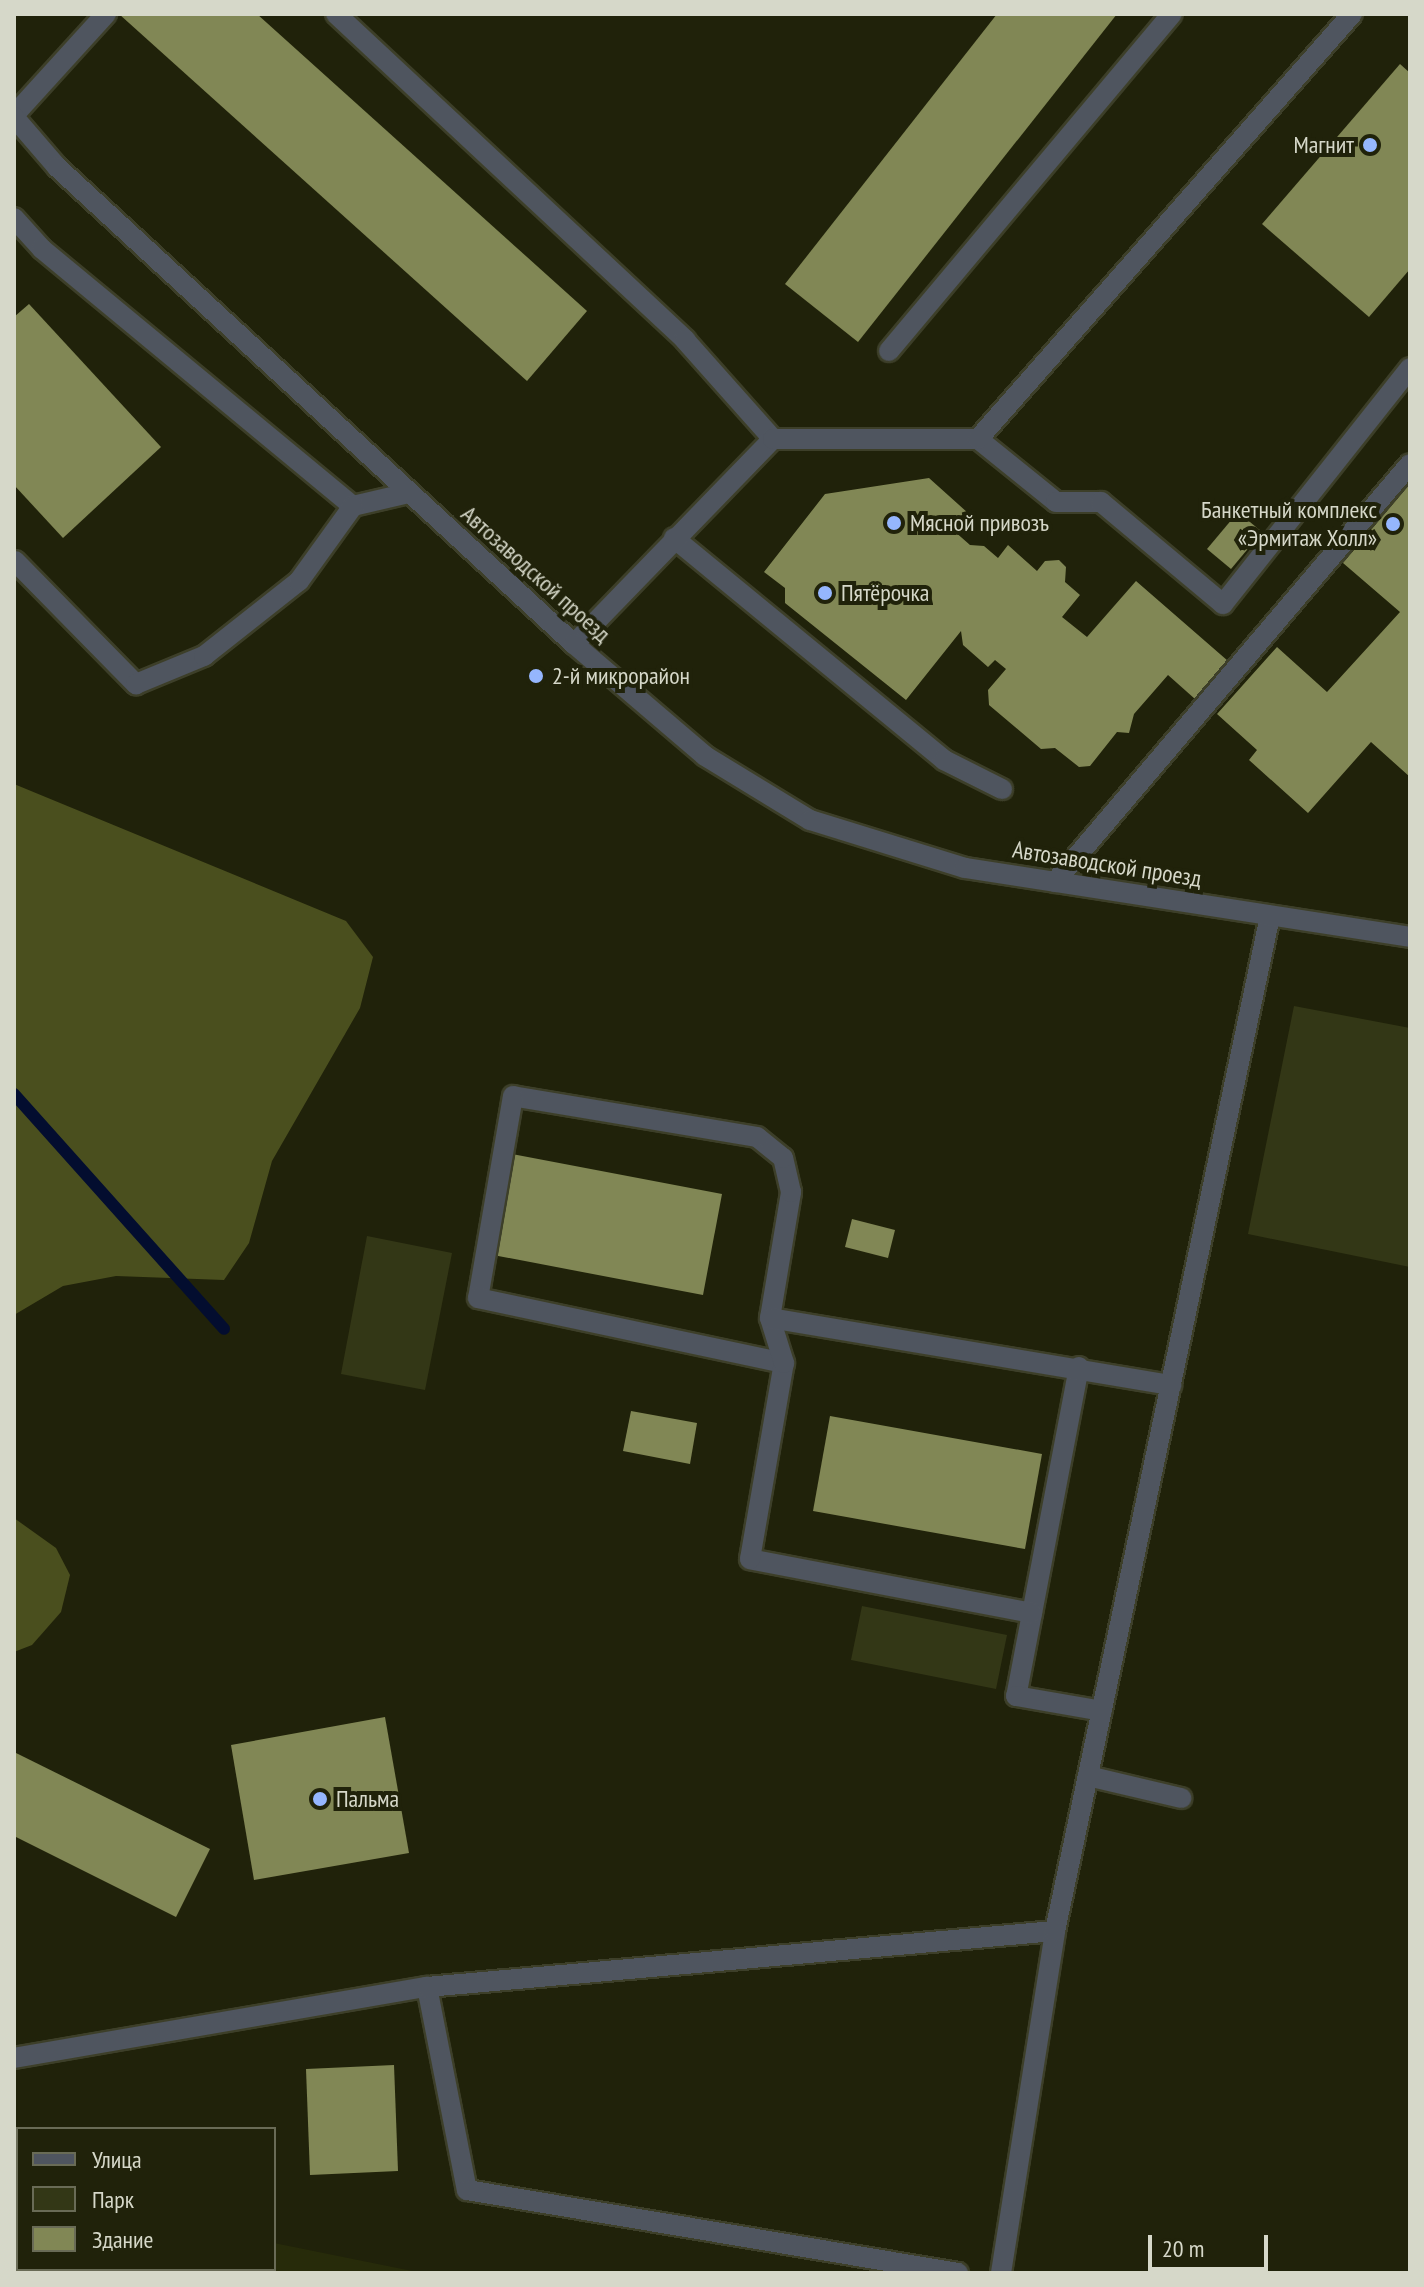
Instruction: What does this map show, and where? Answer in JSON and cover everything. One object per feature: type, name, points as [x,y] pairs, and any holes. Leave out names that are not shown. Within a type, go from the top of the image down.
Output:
[{"type":"street","points":[[14,116],[106,14]]},
{"type":"street","points":[[336,14],[685,340],[773,439]]},
{"type":"street","points":[[889,351],[1172,14]]},
{"type":"street","points":[[978,439],[1352,14]]},
{"type":"street","name":"Автозаводской проезд","points":[[14,116],[57,167],[574,644],[705,756],[810,820],[965,868],[1410,937]]},
{"type":"street","points":[[14,218],[42,249],[353,506]]},
{"type":"street","points":[[574,644],[773,439],[978,439],[1056,502],[1101,502],[1223,604],[1410,368]]},
{"type":"street","points":[[1055,882],[1410,464]]},
{"type":"street","points":[[15,561],[136,684],[204,656],[299,581],[353,506],[409,493]]},
{"type":"street","points":[[674,538],[944,760],[1002,789]]},
{"type":"street","points":[[1001,2273],[1055,1931],[1270,916]]},
{"type":"street","points":[[784,1363],[478,1298],[513,1096],[757,1137],[783,1158],[791,1192],[770,1318],[784,1363],[750,1559],[1032,1613]]},
{"type":"street","points":[[770,1318],[1079,1367],[1171,1385]]},
{"type":"street","points":[[1079,1367],[1016,1696],[1102,1711]]},
{"type":"street","points":[[1088,1776],[1181,1798]]},
{"type":"street","points":[[14,2058],[427,1987],[1055,1931]]},
{"type":"street","points":[[427,1987],[467,2190],[958,2273]]},
{"type":"shaded area","points":[[14,784],[346,921],[373,957],[360,1008],[272,1161],[249,1243],[224,1280],[116,1276],[63,1286],[14,1315]]},
{"type":"shaded area","points":[[14,1518],[56,1548],[70,1575],[61,1612],[32,1645],[14,1652]]},
{"type":"shaded area","points":[[276,2243],[422,2273],[195,2273],[276,2271]]},
{"type":"green space","points":[[1294,1006],[1410,1028],[1410,1267],[1248,1234]]},
{"type":"green space","points":[[367,1236],[452,1253],[425,1390],[341,1374]]},
{"type":"green space","points":[[862,1606],[1007,1635],[996,1689],[851,1660]]},
{"type":"building","points":[[119,14],[257,14],[587,311],[527,381]]},
{"type":"building","points":[[997,14],[1117,14],[858,342],[785,284]]},
{"type":"building","name":"Магнит","points":[[1400,64],[1410,73],[1410,269],[1369,317],[1262,224]]},
{"type":"building","points":[[29,304],[161,447],[63,538],[14,485],[14,317]]},
{"type":"building","points":[[929,478],[968,513],[953,530],[970,545],[984,546],[998,558],[1008,545],[1037,571],[1045,561],[1059,560],[1066,567],[1065,582],[1080,595],[1062,617],[1087,637],[1136,581],[1228,661],[1195,699],[1168,675],[1134,714],[1129,733],[1117,732],[1090,766],[1079,767],[1055,748],[1041,749],[989,705],[988,690],[1006,669],[995,660],[988,667],[963,645],[961,631],[906,700],[785,603],[785,588],[764,572],[825,494]]},
{"type":"building","points":[[1410,484],[1410,777],[1371,742],[1308,813],[1249,760],[1257,750],[1217,714],[1277,647],[1327,692],[1400,612],[1343,563]]},
{"type":"building","points":[[1238,512],[1262,532],[1231,569],[1207,549]]},
{"type":"building","points":[[512,1154],[722,1194],[703,1295],[493,1255]]},
{"type":"building","points":[[852,1219],[895,1230],[888,1258],[845,1247]]},
{"type":"building","points":[[631,1411],[697,1423],[690,1464],[623,1451]]},
{"type":"building","points":[[830,1416],[1042,1454],[1025,1549],[813,1511]]},
{"type":"building","name":"Пальма","points":[[385,1717],[409,1853],[254,1880],[231,1745]]},
{"type":"building","points":[[14,1752],[210,1849],[176,1917],[14,1836]]},
{"type":"building","points":[[394,2065],[398,2171],[310,2175],[306,2069]]},
{"type":"waterway","points":[[14,1094],[224,1329]]},
{"type":"place","name":"Магнит","points":[[1370,145]]},
{"type":"place","name":"Мясной привозъ","points":[[894,523]]},
{"type":"place","name":"Банкетный комплекс «Эрмитаж Холл»","points":[[1393,524]]},
{"type":"place","name":"Пятёрочка","points":[[825,593]]},
{"type":"place","name":"2-й микрорайон","points":[[536,676]]},
{"type":"place","name":"Пальма","points":[[320,1799]]}]
